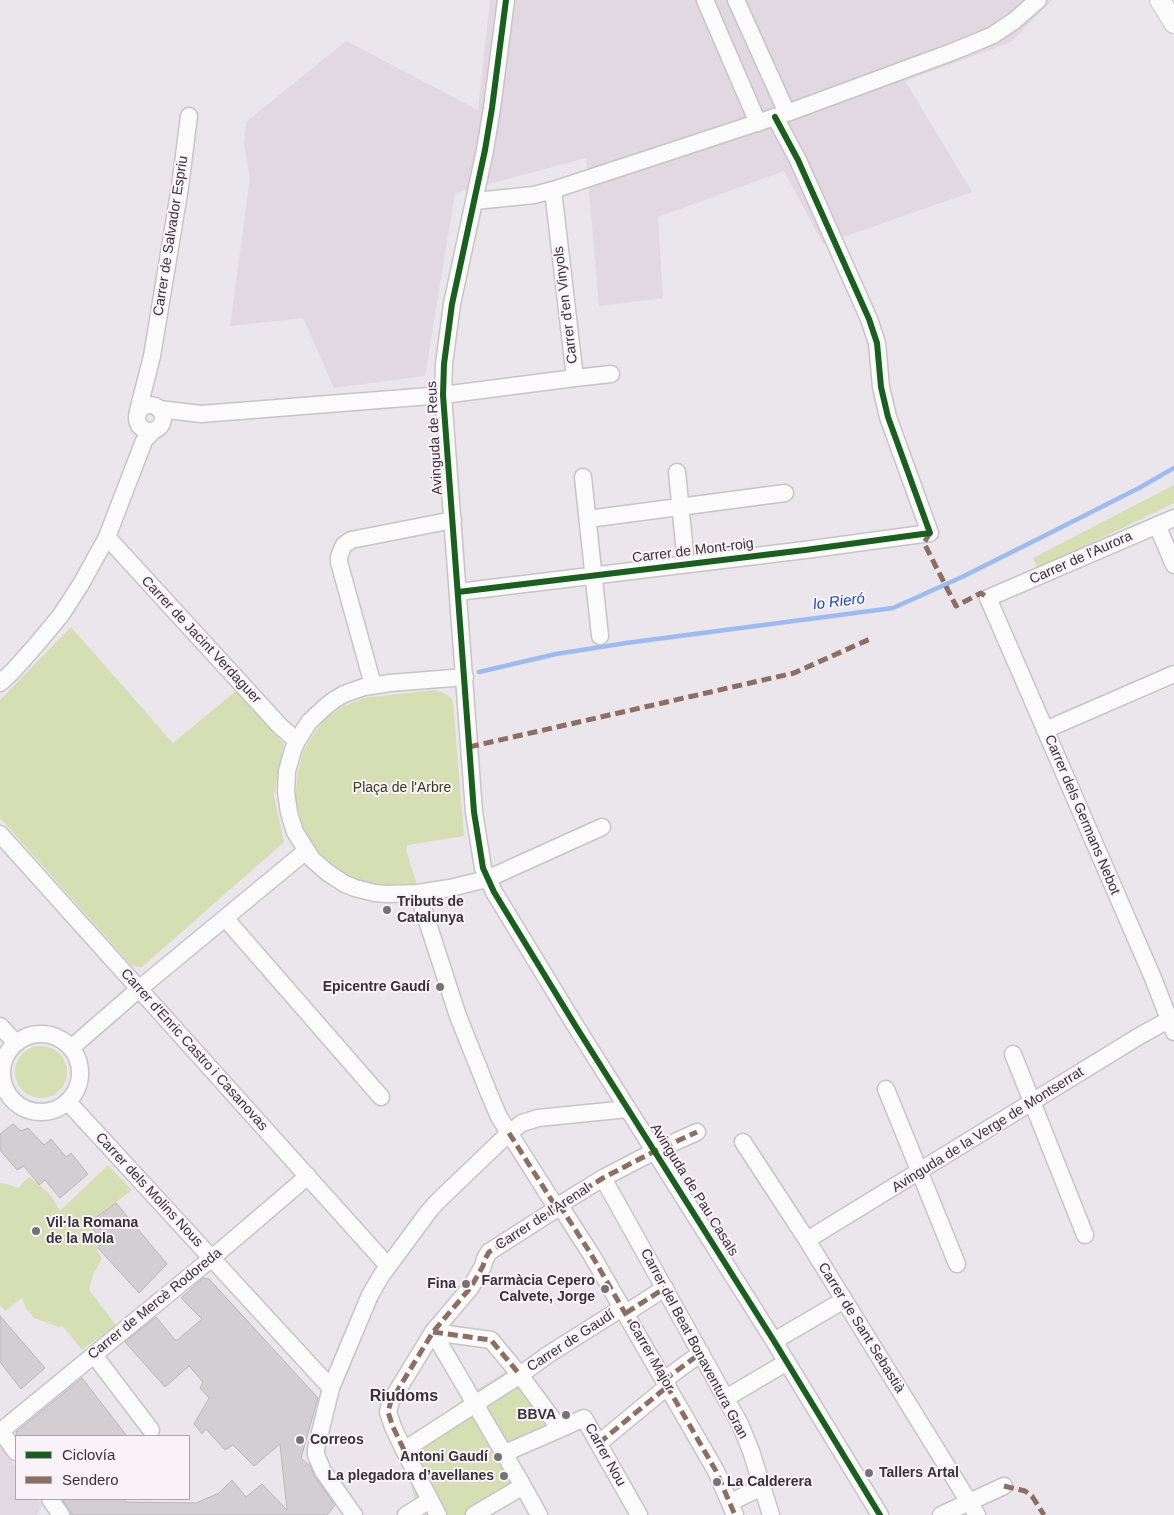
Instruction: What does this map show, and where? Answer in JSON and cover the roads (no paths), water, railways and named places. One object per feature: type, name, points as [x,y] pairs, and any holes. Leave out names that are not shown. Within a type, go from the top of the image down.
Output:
[{"type":"main road","points":[[1160,0],[1174,23]]},
{"type":"street","name":"Avinguda de Reus","points":[[487,879],[480,860],[474,812],[443,395],[444,364],[452,304],[492,108],[506,0]]},
{"type":"street","points":[[705,0],[758,123]]},
{"type":"street","points":[[736,0],[781,115]]},
{"type":"street","points":[[474,201],[534,195],[553,190],[781,115],[993,35],[1014,21],[1038,0]]},
{"type":"street","name":"Carrer de Mont-roig","points":[[458,592],[930,533],[888,417],[881,387],[877,343],[869,319],[798,160],[781,115]]},
{"type":"street","name":"Carrer de Salvador Espriu","points":[[124,489],[152,356],[180,187],[189,116]]},
{"type":"street","name":"Carrer d'en Vinyols","points":[[202,414],[443,395],[575,378],[553,190]]},
{"type":"street","name":"Carrer de Salvador Espriu","points":[[152,356],[157,407]]},
{"type":"street","points":[[575,378],[611,374]]},
{"type":"street","points":[[147,405],[202,414],[157,428],[143,430],[138,417],[147,405]]},
{"type":"street","points":[[157,407],[163,418],[157,428]]},
{"type":"street","name":"Carrer de Salvador Espriu","points":[[0,682],[13,671],[61,615],[81,584],[107,537],[144,441],[157,428]]},
{"type":"street","points":[[677,472],[686,564]]},
{"type":"street","points":[[583,476],[600,636]]},
{"type":"street","points":[[588,518],[785,494]]},
{"type":"street","name":"Carrer de l'Aurora","points":[[988,598],[1174,518]]},
{"type":"street","points":[[372,685],[340,562],[339,557],[342,548],[351,540],[453,520]]},
{"type":"street","points":[[1157,525],[1174,565]]},
{"type":"street","name":"Carrer de Jacint Verdaguer","points":[[107,537],[280,726],[297,741]]},
{"type":"street","name":"Carrer dels Germans Nebot","points":[[988,598],[1172,1023]]},
{"type":"street","points":[[1045,730],[1174,674]]},
{"type":"street","points":[[465,676],[372,685],[354,690],[330,703],[310,722],[297,741],[287,771],[286,792],[295,832],[306,851],[328,873],[355,888],[386,894],[418,893],[487,879],[602,827]]},
{"type":"street","name":"Carrer d'Enric Castro i Casanovas","points":[[0,834],[388,1266]]},
{"type":"street","points":[[71,1048],[139,989],[306,851]]},
{"type":"street","name":"Avinguda de Pau Casals","points":[[487,879],[558,998],[774,1341],[880,1515]]},
{"type":"street","points":[[418,893],[458,1016],[499,1117],[556,1207]]},
{"type":"street","points":[[225,918],[381,1097]]},
{"type":"street","name":"Avinguda de la Verge de Montserrat","points":[[808,1240],[1141,1035],[1172,1023]]},
{"type":"street","points":[[0,1026],[16,1043]]},
{"type":"street","points":[[44,1034],[64,1041],[71,1048],[76,1056],[80,1075],[74,1094],[68,1102],[52,1111],[43,1112],[25,1109],[17,1104],[5,1103],[6,1091],[3,1082],[2,1065],[5,1057],[16,1043],[24,1037],[44,1034]]},
{"type":"street","points":[[1013,1054],[1085,1235]]},
{"type":"street","points":[[886,1089],[957,1264]]},
{"type":"street","name":"Carrer dels Molins Nous","points":[[68,1102],[331,1388]]},
{"type":"street","points":[[348,1511],[323,1471],[316,1455],[316,1449],[331,1388],[370,1296],[388,1266],[429,1211],[509,1133],[522,1123],[529,1120],[628,1109]]},
{"type":"street","name":"Carrer de l'Arenal","points":[[404,1450],[392,1428],[388,1412],[391,1401],[432,1332],[471,1286],[490,1252],[603,1178],[654,1151],[697,1132]]},
{"type":"street","name":"Carrer de Sant Sebastià","points":[[743,1142],[808,1240],[973,1508]]},
{"type":"street","name":"Carrer de Mercè Rodoreda","points":[[0,1430],[212,1258],[308,1176]]},
{"type":"street","name":"Carrer del Beat Bonaventura Gran","points":[[603,1178],[726,1398],[745,1436],[771,1515]]},
{"type":"street","name":"Carrer Major","points":[[556,1207],[560,1206],[591,1254],[716,1471],[733,1508]]},
{"type":"street","name":"Carrer de Gaudí","points":[[404,1450],[520,1375],[549,1354],[665,1288]]},
{"type":"street","points":[[774,1341],[844,1300]]},
{"type":"street","points":[[432,1332],[491,1340],[560,1429],[505,1454]]},
{"type":"street","points":[[432,1332],[476,1403],[539,1515]]},
{"type":"street","points":[[599,1443],[701,1353]]},
{"type":"street","points":[[94,1355],[151,1430]]},
{"type":"street","points":[[726,1398],[787,1362]]},
{"type":"street","name":"Carrer Nou","points":[[560,1429],[584,1418],[639,1515]]},
{"type":"street","points":[[0,1430],[15,1451]]},
{"type":"street","points":[[404,1450],[438,1515]]},
{"type":"street","points":[[474,1515],[523,1486]]},
{"type":"street","points":[[941,1515],[973,1508],[1004,1486]]},
{"type":"street","points":[[733,1508],[762,1487]]},
{"type":"street","points":[[51,1500],[62,1515]]},
{"type":"street","points":[[406,1515],[430,1500]]},
{"type":"waterway","name":"lo Rieró","points":[[479,672],[556,654],[626,643],[893,608],[962,577],[1139,488],[1174,468]]},
{"type":"place","name":"Tributs de Catalunya","points":[[387,910]]},
{"type":"place","name":"Epicentre Gaudí","points":[[440,987]]},
{"type":"place","name":"Vil·la Romana de la Mola","points":[[36,1231]]},
{"type":"place","name":"Fina","points":[[466,1284]]},
{"type":"place","name":"Farmàcia Cepero Calvete, Jorge","points":[[605,1289]]},
{"type":"place","name":"BBVA","points":[[566,1415]]},
{"type":"place","name":"Correos","points":[[300,1440]]},
{"type":"place","name":"Antoni Gaudí","points":[[498,1457]]},
{"type":"place","name":"Tallers Artal","points":[[869,1473]]},
{"type":"place","name":"La plegadora d’avellanes","points":[[504,1476]]},
{"type":"place","name":"La Calderera","points":[[717,1482]]},
{"type":"district","name":"Riudoms","points":[[404,1397]]},
{"type":"park label","name":"Plaça de l'Arbre","points":[[402,788]]}]
